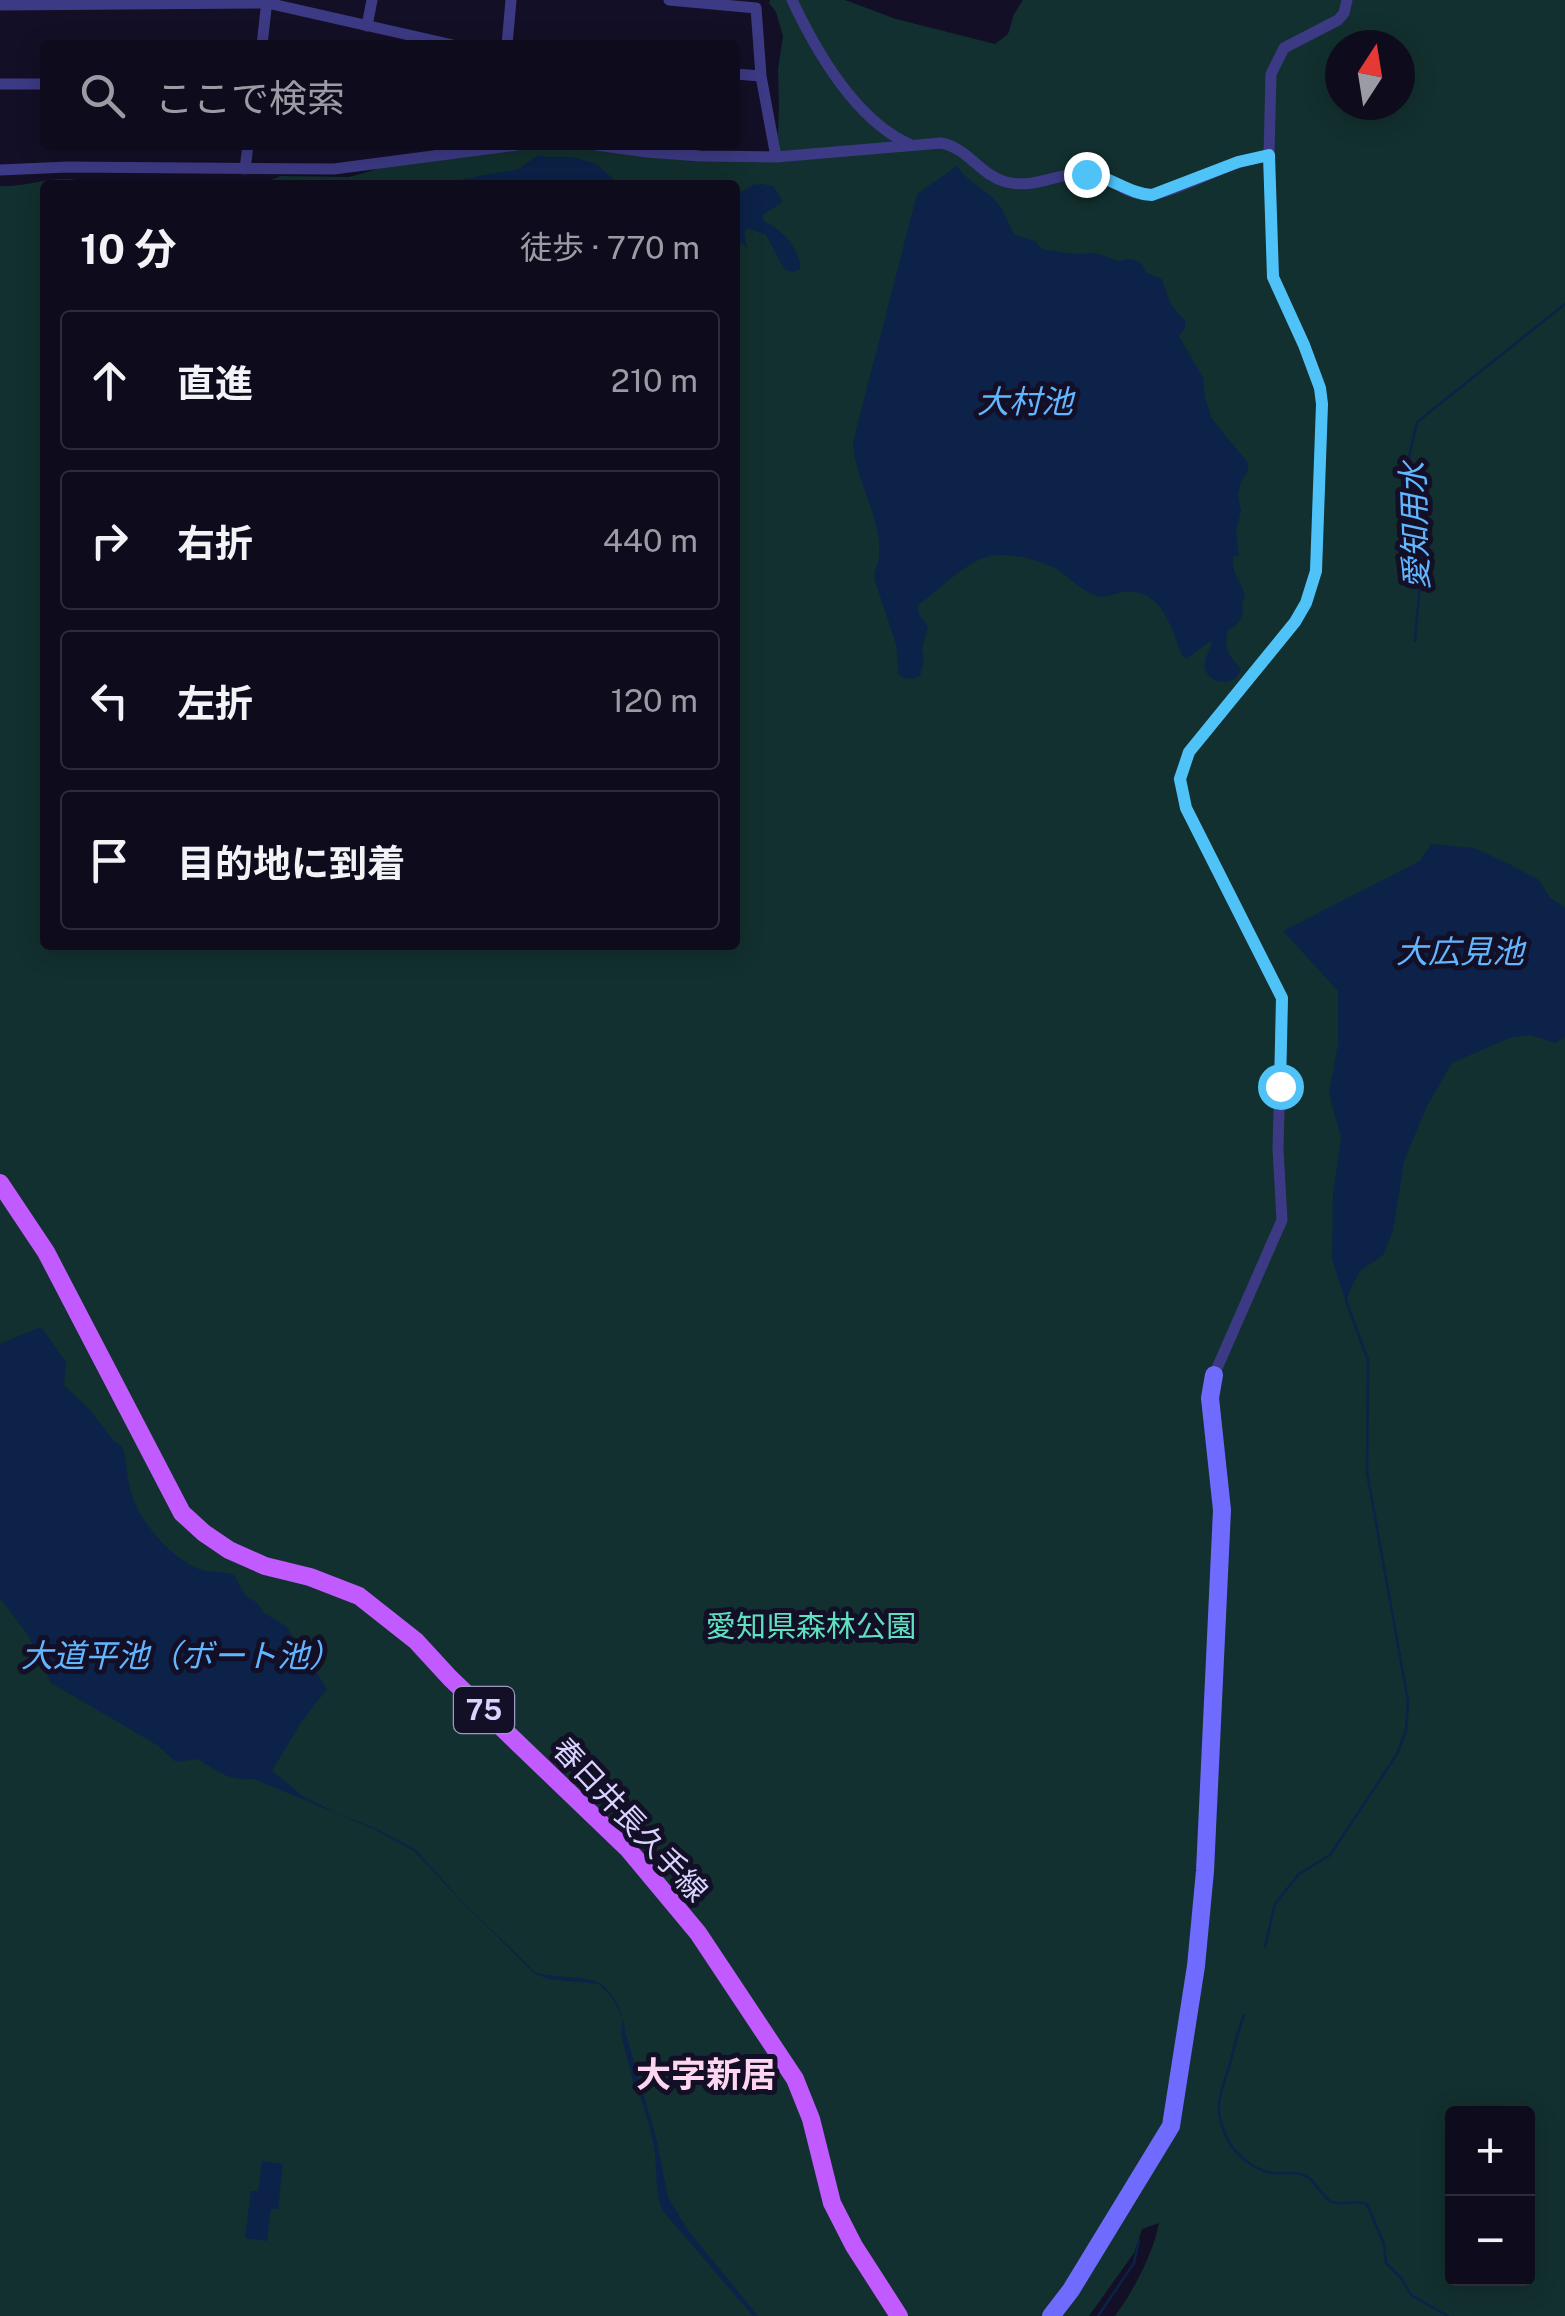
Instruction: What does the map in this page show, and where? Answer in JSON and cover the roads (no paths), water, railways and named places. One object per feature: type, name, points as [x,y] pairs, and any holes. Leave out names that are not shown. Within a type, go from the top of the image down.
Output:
[{"type":"main road","name":"春日井長久手線","points":[[0,1183],[46,1252],[182,1513],[229,1550],[359,1596],[394,1623],[592,1812],[698,1932],[795,2078],[810,2118],[832,2203],[899,2316]]},
{"type":"street","points":[[368,26],[372,0]]},
{"type":"street","points":[[507,40],[510,0]]},
{"type":"street","points":[[668,0],[756,8],[760,76],[776,156]]},
{"type":"street","points":[[792,0],[828,68],[841,84],[884,130],[913,146]]},
{"type":"street","points":[[1051,2316],[1171,2126],[1196,1966],[1205,1870],[1222,1510],[1210,1398],[1214,1375],[1282,1220],[1278,1150],[1282,998],[1186,808],[1180,779],[1189,752],[1295,622],[1316,571],[1322,404],[1304,345],[1273,277],[1269,155],[1272,74],[1284,48],[1338,20],[1347,0]]},
{"type":"street","points":[[263,40],[267,1]]},
{"type":"street","points":[[0,5],[267,1],[431,40]]},
{"type":"street","points":[[740,74],[760,76]]},
{"type":"street","points":[[0,84],[40,84]]},
{"type":"street","points":[[632,150],[700,156],[776,156],[941,143],[969,156],[995,178],[1033,184],[1068,174],[1086,174],[1147,195],[1238,162],[1269,155]]},
{"type":"street","points":[[245,169],[247,150]]},
{"type":"street","points":[[0,170],[334,169],[465,150]]},
{"type":"water","points":[[538,155],[573,157],[596,164],[615,180],[458,180],[519,169]]},
{"type":"water","name":"大村池","points":[[957,166],[998,203],[1015,235],[1035,241],[1042,249],[1135,260],[1146,273],[1162,279],[1170,301],[1185,320],[1179,336],[1203,378],[1212,419],[1248,463],[1238,495],[1239,555],[1233,557],[1245,597],[1241,619],[1228,630],[1226,642],[1230,656],[1241,669],[1232,680],[1216,681],[1207,673],[1205,664],[1212,643],[1186,659],[1182,655],[1163,612],[1148,596],[1124,592],[1099,596],[1048,565],[1009,555],[990,556],[973,563],[918,605],[928,627],[920,676],[899,675],[896,644],[875,581],[878,535],[853,442],[917,194]]},
{"type":"water","points":[[753,185],[773,186],[783,202],[762,215],[789,241],[800,269],[784,269],[766,235],[747,228],[747,248],[740,241],[740,192]]},
{"type":"water","name":"大広見池","points":[[1431,844],[1474,848],[1507,863],[1539,880],[1550,898],[1565,907],[1565,1037],[1556,1043],[1530,1035],[1509,1038],[1452,1063],[1427,1106],[1404,1161],[1393,1231],[1383,1255],[1360,1271],[1346,1302],[1332,1259],[1333,1194],[1341,1138],[1329,1093],[1338,1044],[1338,991],[1283,931],[1420,861]]},
{"type":"water","name":"大道平池（ボート池）","points":[[41,1327],[66,1362],[64,1385],[122,1446],[133,1497],[154,1533],[196,1568],[234,1575],[246,1596],[286,1626],[327,1689],[272,1771],[303,1796],[375,1828],[415,1849],[535,1972],[599,1983],[614,1997],[623,2019],[614,2000],[599,1984],[548,1979],[534,1973],[461,1901],[414,1851],[374,1829],[254,1779],[231,1777],[198,1759],[176,1762],[157,1745],[51,1683],[28,1635],[0,1598],[0,1344]]},
{"type":"water","points":[[623,2019],[656,2137],[668,2197],[687,2229],[758,2316],[753,2316],[663,2211],[652,2137],[621,2034]]},
{"type":"water","points":[[262,2161],[283,2164],[278,2209],[271,2209],[267,2241],[245,2238],[251,2191],[258,2191]]},
{"type":"waterway","name":"愛知用水","points":[[1415,641],[1420,583],[1409,457],[1417,422],[1565,304]]},
{"type":"waterway","points":[[1265,1947],[1275,1904],[1299,1874],[1330,1855],[1397,1754],[1406,1731],[1408,1701],[1367,1472],[1368,1360],[1346,1301]]},
{"type":"waterway","points":[[1244,2015],[1219,2106],[1232,2146],[1264,2171],[1304,2175],[1330,2201],[1367,2204],[1384,2244],[1386,2263],[1411,2295],[1448,2316]]},
{"type":"waterway","name":"愛知用水","points":[[1098,2316],[1134,2263],[1139,2240]]},
{"type":"district","name":"大字新居","points":[[706,2075]]},
{"type":"park label","name":"愛知県森林公園","points":[[811,1627]]}]
